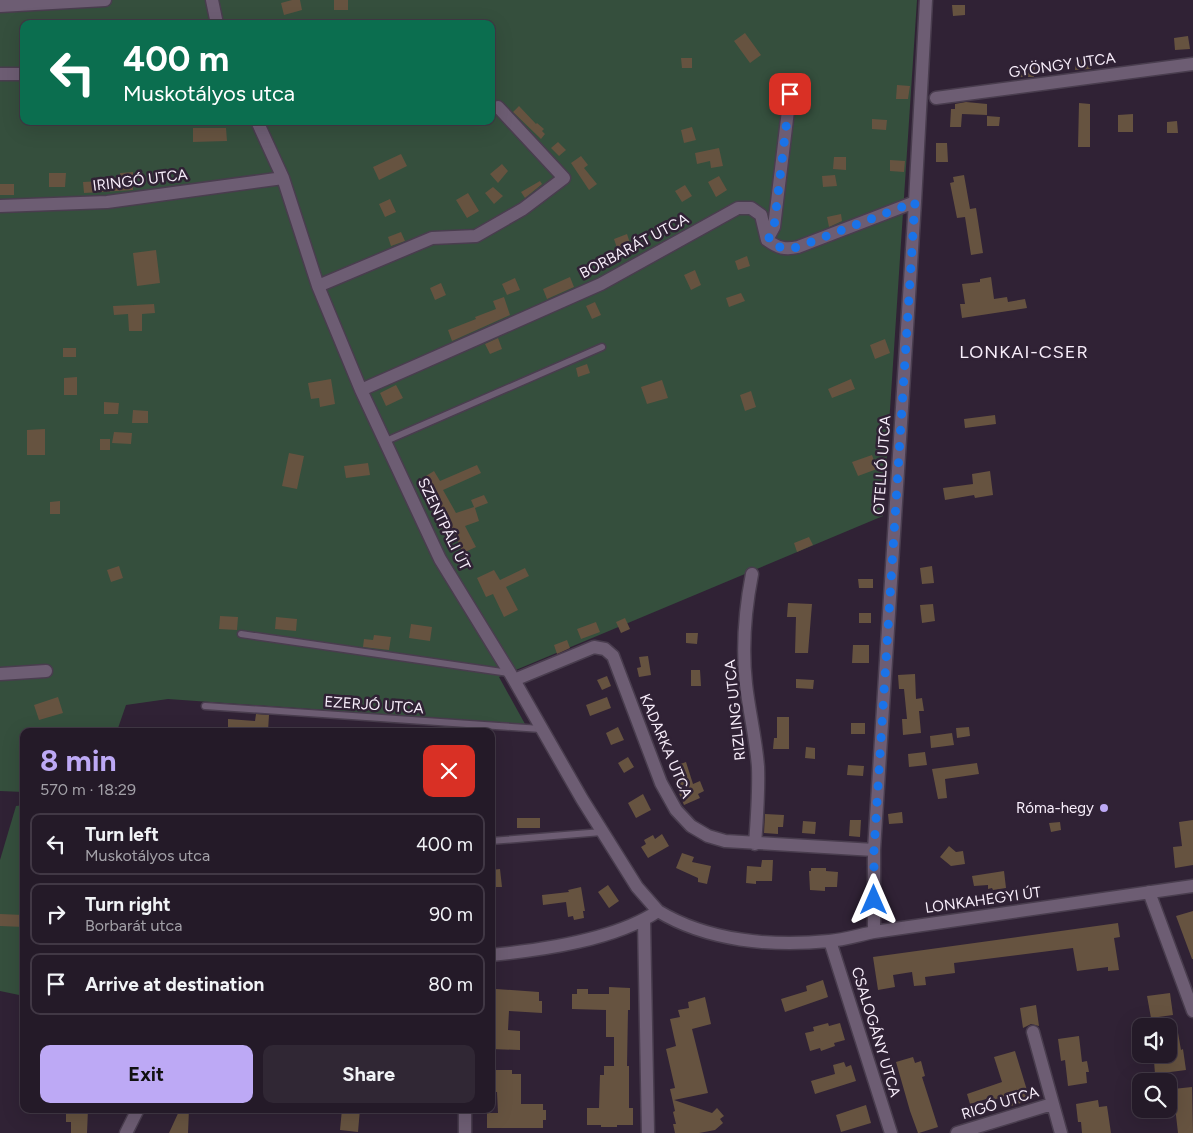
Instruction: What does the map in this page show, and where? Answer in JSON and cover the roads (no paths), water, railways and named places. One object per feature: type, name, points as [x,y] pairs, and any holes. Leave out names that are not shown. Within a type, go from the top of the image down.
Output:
[{"type":"street","points":[[0,6],[105,0]]},
{"type":"street","points":[[212,0],[216,20]]},
{"type":"street","name":"OTELLÓ UTCA","points":[[874,932],[874,850],[926,0]]},
{"type":"street","name":"GYÖNGY UTCA","points":[[936,98],[1193,64]]},
{"type":"street","points":[[0,74],[20,74]]},
{"type":"street","points":[[790,94],[774,227],[768,240],[776,247],[787,249],[798,247],[915,202]]},
{"type":"street","points":[[318,286],[432,238],[476,236],[523,209],[564,178],[498,107]]},
{"type":"street","name":"SZENTPÁLI ÚT","points":[[259,125],[282,178],[318,286],[361,390],[440,558],[602,832],[638,887],[658,911]]},
{"type":"street","name":"IRINGÓ UTCA","points":[[0,206],[107,202],[282,178]]},
{"type":"street","name":"BORBARÁT UTCA","points":[[361,390],[601,284],[738,208],[751,208],[761,215],[768,240]]},
{"type":"street","name":"RIZLING UTCA","points":[[752,574],[747,601],[745,629],[746,682],[758,767],[758,798],[754,844]]},
{"type":"street","name":"KADARKA UTCA","points":[[512,677],[594,647],[604,649],[613,656],[662,783],[676,810],[691,826],[708,836],[725,841],[874,850]]},
{"type":"street","points":[[0,674],[46,671]]},
{"type":"street","name":"LONKAHEGYI ÚT","points":[[658,911],[673,920],[703,931],[748,940],[792,943],[830,941],[874,932],[1193,886]]},
{"type":"street","points":[[1149,892],[1193,1011]]},
{"type":"street","points":[[495,954],[573,942],[644,921],[658,911]]},
{"type":"street","points":[[644,921],[648,1133]]},
{"type":"street","name":"CSALOGÁNY UTCA","points":[[830,941],[891,1133]]},
{"type":"street","name":"RIGÓ UTCA","points":[[1033,1032],[1061,1133]]},
{"type":"street","name":"RIGÓ UTCA","points":[[957,1133],[1052,1104]]},
{"type":"street","points":[[126,1133],[136,1113]]},
{"type":"street","points":[[464,1133],[465,1113]]},
{"type":"lane","points":[[386,441],[602,347]]},
{"type":"lane","points":[[241,634],[512,677]]},
{"type":"lane","name":"EZERJÓ UTCA","points":[[205,706],[541,729]]},
{"type":"lane","points":[[495,841],[602,832]]},
{"type":"place","name":"Róma-hegy","points":[[1104,808]]},
{"type":"district","name":"LONKAI-CSER","points":[[1024,352]]}]
